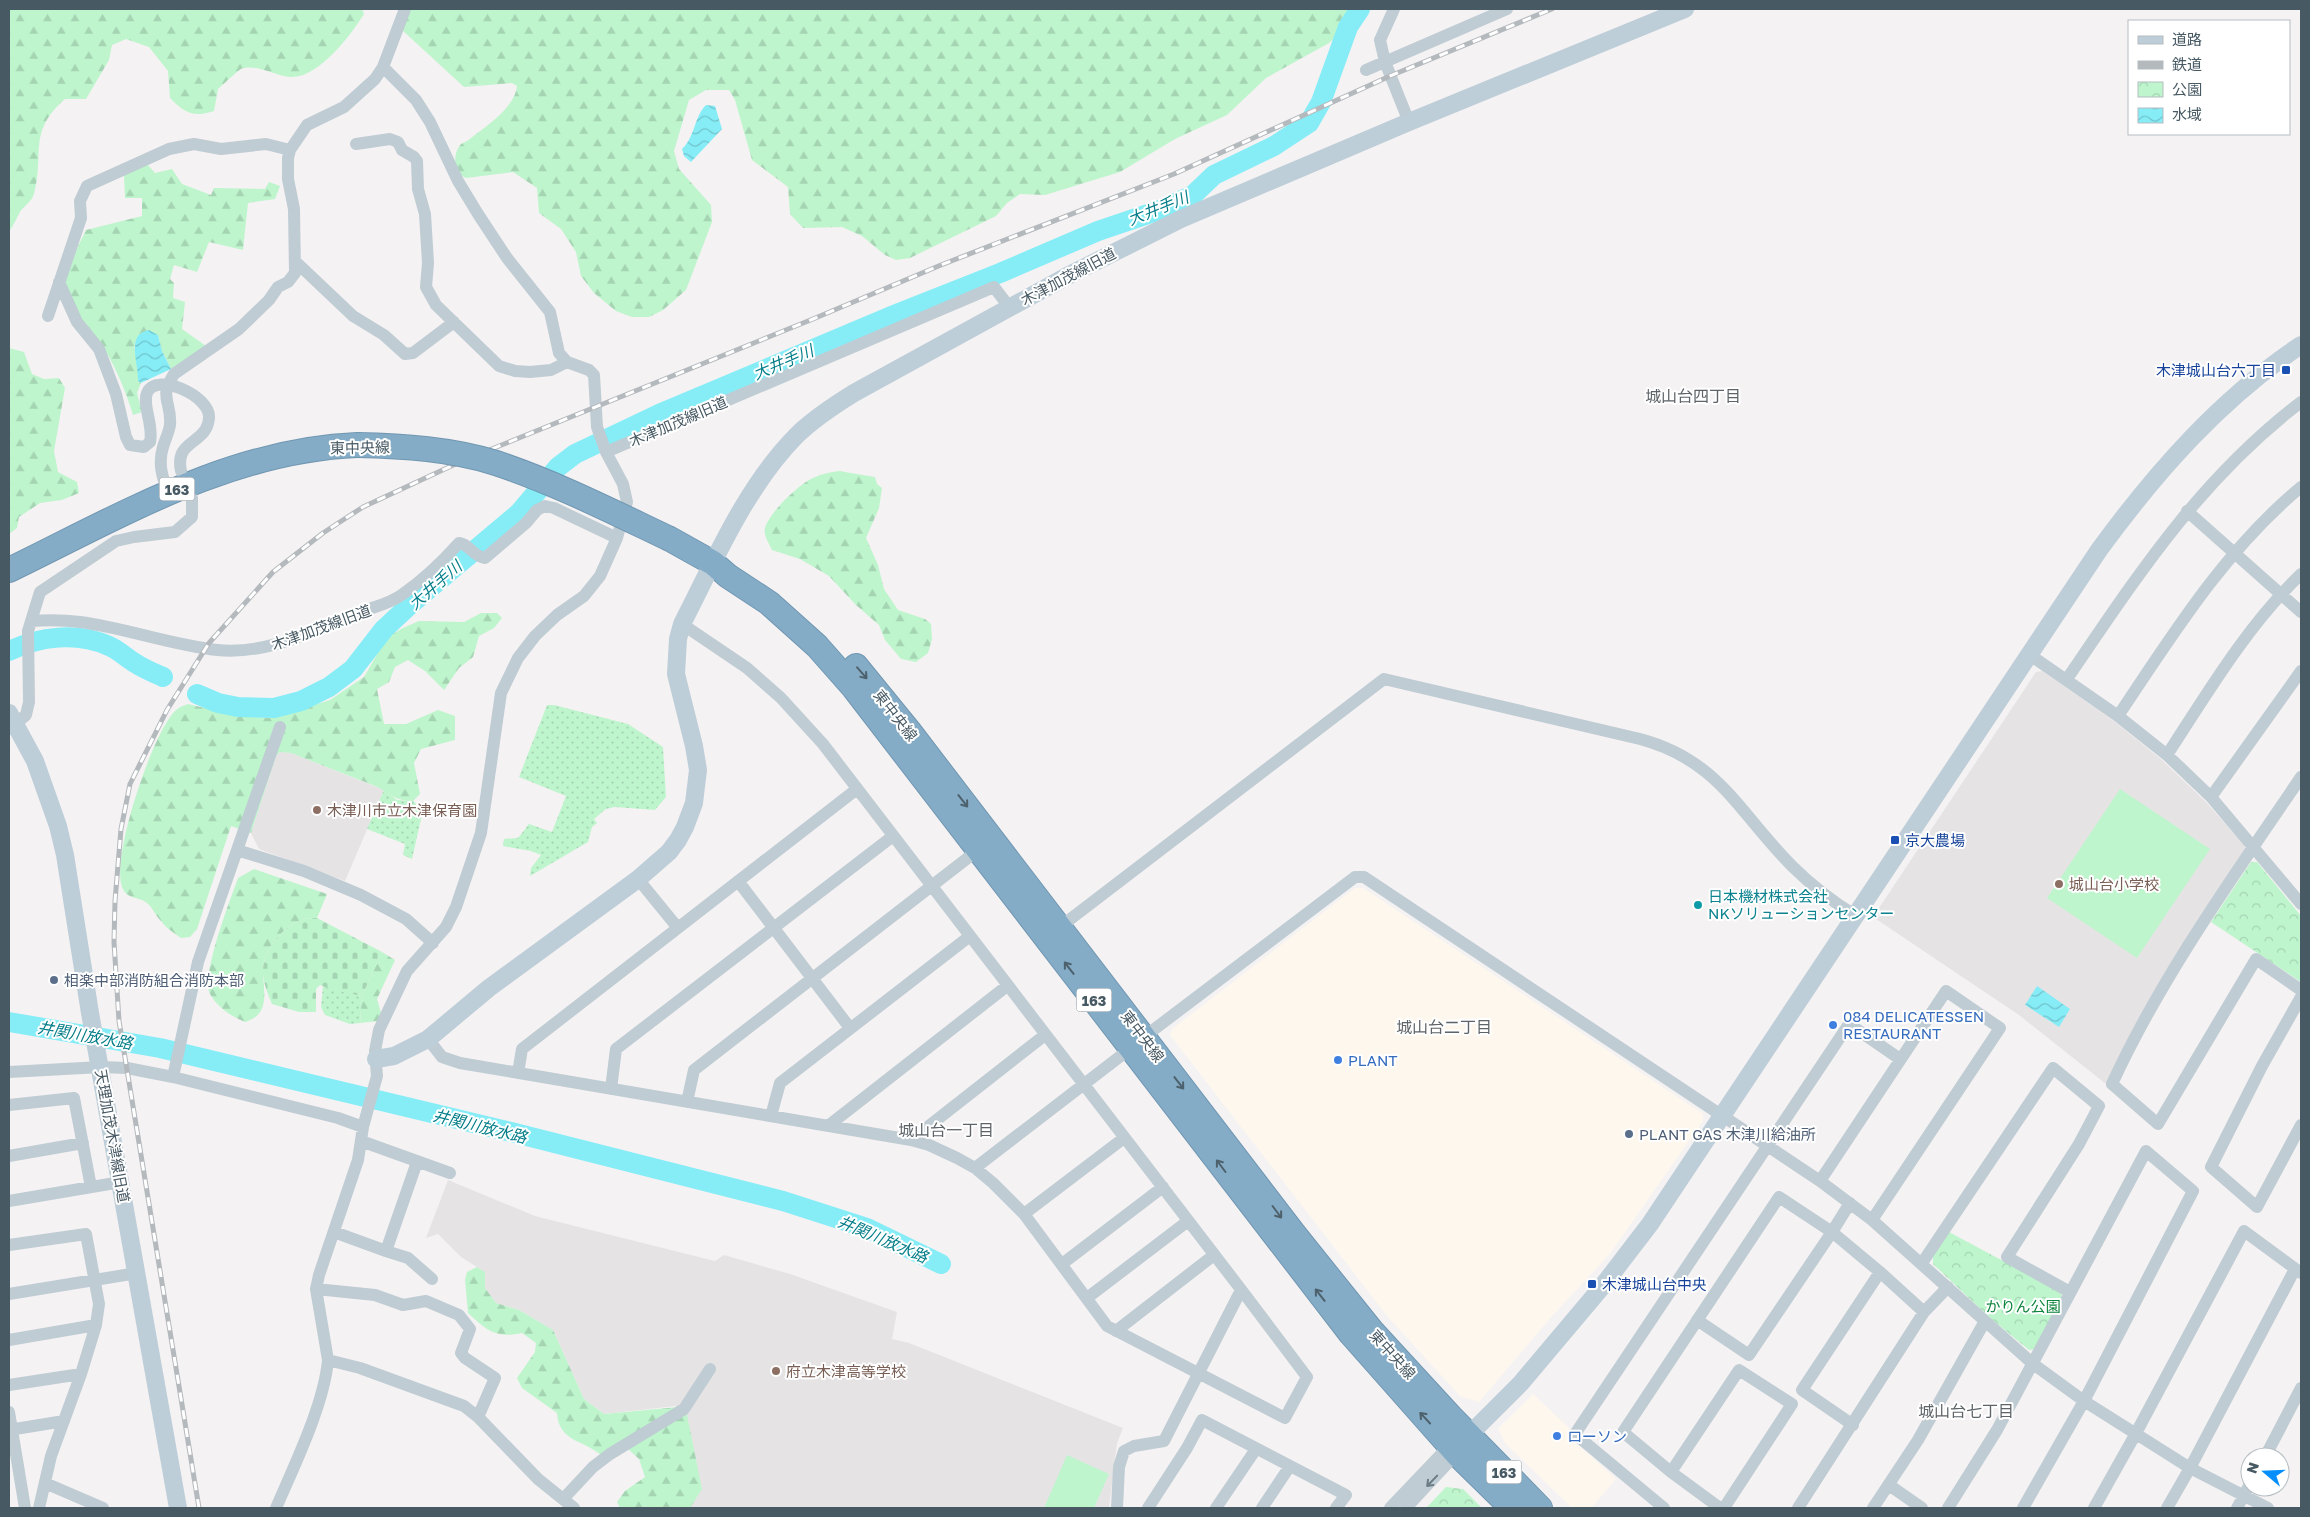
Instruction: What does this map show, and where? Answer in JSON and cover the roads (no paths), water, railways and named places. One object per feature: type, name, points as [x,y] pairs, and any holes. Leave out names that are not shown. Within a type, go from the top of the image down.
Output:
[{"type":"highway","name":"東中央線","points":[[9,570],[168,492],[228,469],[271,457],[316,448],[357,444],[407,447],[495,463],[570,491],[713,563],[728,576],[769,603],[816,646],[854,688],[978,850],[1294,1234],[1458,1445],[1512,1508]]},
{"type":"highway","name":"東中央線","points":[[713,563],[734,566],[770,590],[799,612],[860,670],[1060,927],[1137,1043]]},
{"type":"highway","name":"東中央線","points":[[1458,1445],[1540,1508]]},
{"type":"street","points":[[168,492],[160,464],[162,450],[170,426],[170,412],[165,398],[167,385],[174,374],[239,329],[269,300],[278,287],[285,284],[295,273],[294,209],[288,179],[290,150],[307,125],[344,107],[375,79],[383,67],[405,9]]},
{"type":"street","points":[[1394,9],[1380,40],[1384,62],[1409,122]]},
{"type":"street","points":[[1366,70],[1507,9]]},
{"type":"street","name":"木津加茂線旧道","points":[[606,452],[994,287],[1010,308],[1071,274],[1173,223],[1409,122],[1685,9]]},
{"type":"street","points":[[276,1508],[312,1420],[327,1373],[328,1360],[316,1289],[358,1160],[365,1122],[375,1085],[375,1052],[379,1030],[407,971],[446,928],[456,907],[481,832],[501,693],[518,658],[535,636],[558,615],[584,596],[600,576],[617,538],[627,502],[624,484],[606,452],[598,427],[594,375],[589,370],[567,362],[559,353],[550,312],[508,258],[478,214],[458,182],[430,122],[416,100],[383,67]]},
{"type":"street","points":[[356,144],[390,139],[398,142],[402,150],[417,161],[418,189],[425,214],[428,253],[426,286],[436,305],[499,366],[515,371],[530,372],[551,370],[567,362]]},
{"type":"street","points":[[48,316],[81,218],[80,201],[88,186],[169,149],[194,144],[221,149],[266,144],[290,150]]},
{"type":"street","points":[[296,262],[353,316],[384,335],[405,354],[413,352],[454,322]]},
{"type":"street","points":[[285,284],[291,285],[314,278]]},
{"type":"street","points":[[59,282],[77,322],[99,349],[116,394],[126,437],[130,445],[144,447],[150,442],[151,421],[146,404],[146,394],[153,387],[175,386],[201,400],[207,407],[210,416],[204,434],[182,450],[179,462],[181,471]]},
{"type":"street","points":[[376,1060],[394,1056],[428,1039],[489,988],[638,879],[669,852],[678,840],[691,813],[697,791],[698,770],[676,674],[678,639],[682,624],[713,563],[764,473],[797,435],[816,418],[854,393],[1010,308]]},
{"type":"street","points":[[1390,1508],[1521,1383],[1601,1288],[1655,1217],[2099,550],[2166,464],[2200,429],[2258,378],[2301,345]]},
{"type":"street","points":[[2067,679],[2154,552],[2187,511],[2253,442],[2301,402]]},
{"type":"street","points":[[2118,716],[2204,588],[2278,506],[2301,486]]},
{"type":"street","points":[[11,722],[26,715],[29,702],[28,653],[30,626],[40,592],[116,541],[175,532],[192,517],[192,498]]},
{"type":"street","name":"木津加茂線旧道","points":[[30,626],[62,620],[82,622],[216,650],[241,651],[270,646],[312,633],[384,604],[402,595],[444,559],[459,543],[466,544],[477,557],[485,558],[526,523],[537,510],[545,506],[554,508],[617,538]]},
{"type":"street","points":[[2187,511],[2301,612]]},
{"type":"street","points":[[2167,755],[2241,644],[2281,594],[2301,574]]},
{"type":"street","points":[[428,1039],[442,1057],[460,1063],[911,1140],[943,1151],[975,1168],[1024,1214],[1107,1326],[1285,1418],[1307,1377],[1163,1187],[930,886],[823,744],[781,698],[747,668],[682,624]]},
{"type":"street","points":[[2030,655],[2118,716],[2167,755],[2211,797],[2254,848],[2299,896]]},
{"type":"street","points":[[2211,797],[2301,670]]},
{"type":"street","points":[[1060,927],[1384,680],[1640,738],[1676,751],[1697,764],[1717,780],[1792,866],[1814,886],[1856,916]]},
{"type":"street","name":"天理加茂木津線旧道","points":[[11,722],[35,761],[58,826],[65,855],[91,1018],[178,1508]]},
{"type":"street","points":[[173,1075],[198,962],[280,727]]},
{"type":"street","points":[[2301,777],[2162,988],[2112,1084],[2158,1124],[2256,959],[2301,990]]},
{"type":"street","points":[[518,1073],[522,1049],[857,789]]},
{"type":"street","points":[[611,1089],[616,1049],[893,836]]},
{"type":"street","points":[[236,850],[304,871],[361,895],[406,919],[433,942]]},
{"type":"street","points":[[687,1102],[694,1070],[978,850]]},
{"type":"street","points":[[975,1168],[1355,877],[1364,877],[1820,1181],[1872,1220],[2032,1362],[2084,1401],[2190,1468],[2240,1487]]},
{"type":"street","points":[[638,879],[678,928]]},
{"type":"street","points":[[738,881],[850,1028]]},
{"type":"street","points":[[771,1116],[780,1083],[970,936]]},
{"type":"street","points":[[828,1126],[1007,986]]},
{"type":"street","points":[[1820,1181],[1946,992],[2000,1028],[1872,1220]]},
{"type":"street","points":[[2301,997],[2210,1167],[2257,1207],[2301,1125]]},
{"type":"street","points":[[1664,1508],[1575,1434],[1849,1024],[1900,1059]]},
{"type":"street","points":[[911,1140],[1045,1035]]},
{"type":"street","points":[[9,1072],[99,1061],[127,1068],[173,1075],[338,1118],[365,1122]]},
{"type":"street","points":[[1922,1264],[2053,1068],[2100,1106],[2079,1144],[2006,1257],[2070,1292]]},
{"type":"street","points":[[9,1104],[74,1098],[91,1187]]},
{"type":"street","points":[[1024,1214],[1124,1138]]},
{"type":"street","points":[[361,1141],[450,1173]]},
{"type":"street","points":[[9,1156],[83,1143]]},
{"type":"street","points":[[1948,1508],[1997,1430],[2146,1151],[2193,1191],[2084,1401],[2023,1508]]},
{"type":"street","points":[[386,1251],[417,1162]]},
{"type":"street","points":[[9,1201],[121,1182]]},
{"type":"street","points":[[1062,1264],[1163,1187]]},
{"type":"street","points":[[1671,1472],[1740,1370],[1792,1404],[1722,1508],[1671,1472],[1623,1432],[1779,1197],[1832,1232],[1924,1312]]},
{"type":"street","points":[[1697,1320],[1749,1356],[1850,1203]]},
{"type":"street","points":[[1087,1298],[1188,1221]]},
{"type":"street","points":[[2094,1508],[2136,1435],[2244,1231],[2298,1271],[2190,1468],[2166,1508]]},
{"type":"street","points":[[334,1232],[408,1258],[432,1279]]},
{"type":"street","points":[[9,1246],[86,1234],[99,1304],[96,1325],[81,1374],[51,1456],[39,1508]]},
{"type":"street","points":[[1116,1331],[1214,1255]]},
{"type":"street","points":[[1853,1425],[1802,1390],[1880,1272]]},
{"type":"street","points":[[9,1294],[137,1273]]},
{"type":"street","points":[[1798,1508],[1924,1312],[1948,1287]]},
{"type":"street","points":[[316,1289],[376,1295],[403,1305],[426,1301],[459,1315],[470,1329],[461,1353],[465,1358],[495,1378],[478,1417]]},
{"type":"street","points":[[1117,1508],[1119,1468],[1124,1452],[1134,1446],[1164,1441],[1241,1290]]},
{"type":"street","points":[[1873,1508],[1918,1440],[1985,1321]]},
{"type":"street","points":[[9,1340],[96,1325]]},
{"type":"street","points":[[328,1360],[360,1368],[464,1406],[478,1417],[538,1479],[564,1498],[574,1508]]},
{"type":"street","points":[[564,1498],[593,1467],[684,1409],[710,1370]]},
{"type":"street","points":[[9,1385],[81,1374]]},
{"type":"street","points":[[2270,1447],[2301,1388]]},
{"type":"street","points":[[9,1412],[14,1477],[25,1508]]},
{"type":"street","points":[[1148,1508],[1187,1448],[1202,1420],[1346,1495],[1336,1508]]},
{"type":"street","points":[[10,1430],[64,1421]]},
{"type":"street","points":[[1406,1508],[1458,1445]]},
{"type":"street","points":[[1216,1508],[1256,1449]]},
{"type":"street","points":[[1262,1508],[1290,1466]]},
{"type":"street","points":[[45,1483],[103,1508]]},
{"type":"street","points":[[1889,1485],[1922,1508]]},
{"type":"street","points":[[2237,1508],[2243,1497]]},
{"type":"street","points":[[2255,1497],[2268,1508]]},
{"type":"water","points":[[706,105],[715,106],[722,129],[691,162],[684,156],[682,149],[690,139],[699,115]]},
{"type":"water","points":[[149,330],[158,335],[162,351],[171,369],[141,383],[138,381],[135,343],[137,337]]},
{"type":"water","points":[[2037,986],[2070,1009],[2059,1027],[2025,1005]]},
{"type":"waterway","name":"大井手川","points":[[197,694],[218,703],[238,707],[274,708],[301,701],[329,687],[353,669],[384,629],[412,603],[519,513],[558,467],[575,454],[659,414],[894,315],[1000,273],[1098,231],[1160,210],[1193,195],[1214,175],[1274,146],[1309,123],[1321,102],[1348,27],[1360,9]]},
{"type":"waterway","name":"大井手川","points":[[9,651],[46,639],[71,637],[84,639],[113,648],[138,665],[163,677]]},
{"type":"waterway","name":"井関川放水路","points":[[9,1022],[160,1048],[515,1133],[783,1201],[867,1228],[941,1264]]},
{"type":"railway","points":[[199,1508],[119,1021],[114,942],[115,901],[121,829],[130,784],[167,710],[209,643],[273,572],[323,533],[363,507],[462,461],[813,319],[941,265],[1174,174],[1390,76],[1552,9]]},
{"type":"place","name":"木津城山台六丁目","points":[[2286,370]]},
{"type":"place","name":"木津川市立木津保育園","points":[[317,810]]},
{"type":"place","name":"京大農場","points":[[1895,840]]},
{"type":"place","name":"城山台小学校","points":[[2059,884]]},
{"type":"place","name":"日本機材株式会社 NKソリューションセンター","points":[[1698,905]]},
{"type":"place","name":"相楽中部消防組合消防本部","points":[[54,980]]},
{"type":"place","name":"084 DELICATESSEN RESTAURANT","points":[[1833,1025]]},
{"type":"place","name":"PLANT","points":[[1338,1060]]},
{"type":"place","name":"PLANT GAS 木津川給油所","points":[[1629,1134]]},
{"type":"place","name":"木津城山台中央","points":[[1592,1284]]},
{"type":"place","name":"府立木津高等学校","points":[[776,1371]]},
{"type":"place","name":"ローソン","points":[[1557,1436]]},
{"type":"district","name":"城山台四丁目","points":[[1693,396]]},
{"type":"district","name":"城山台二丁目","points":[[1444,1027]]},
{"type":"district","name":"城山台一丁目","points":[[946,1130]]},
{"type":"district","name":"城山台七丁目","points":[[1966,1411]]},
{"type":"park label","name":"かりん公園","points":[[2023,1306]]}]
